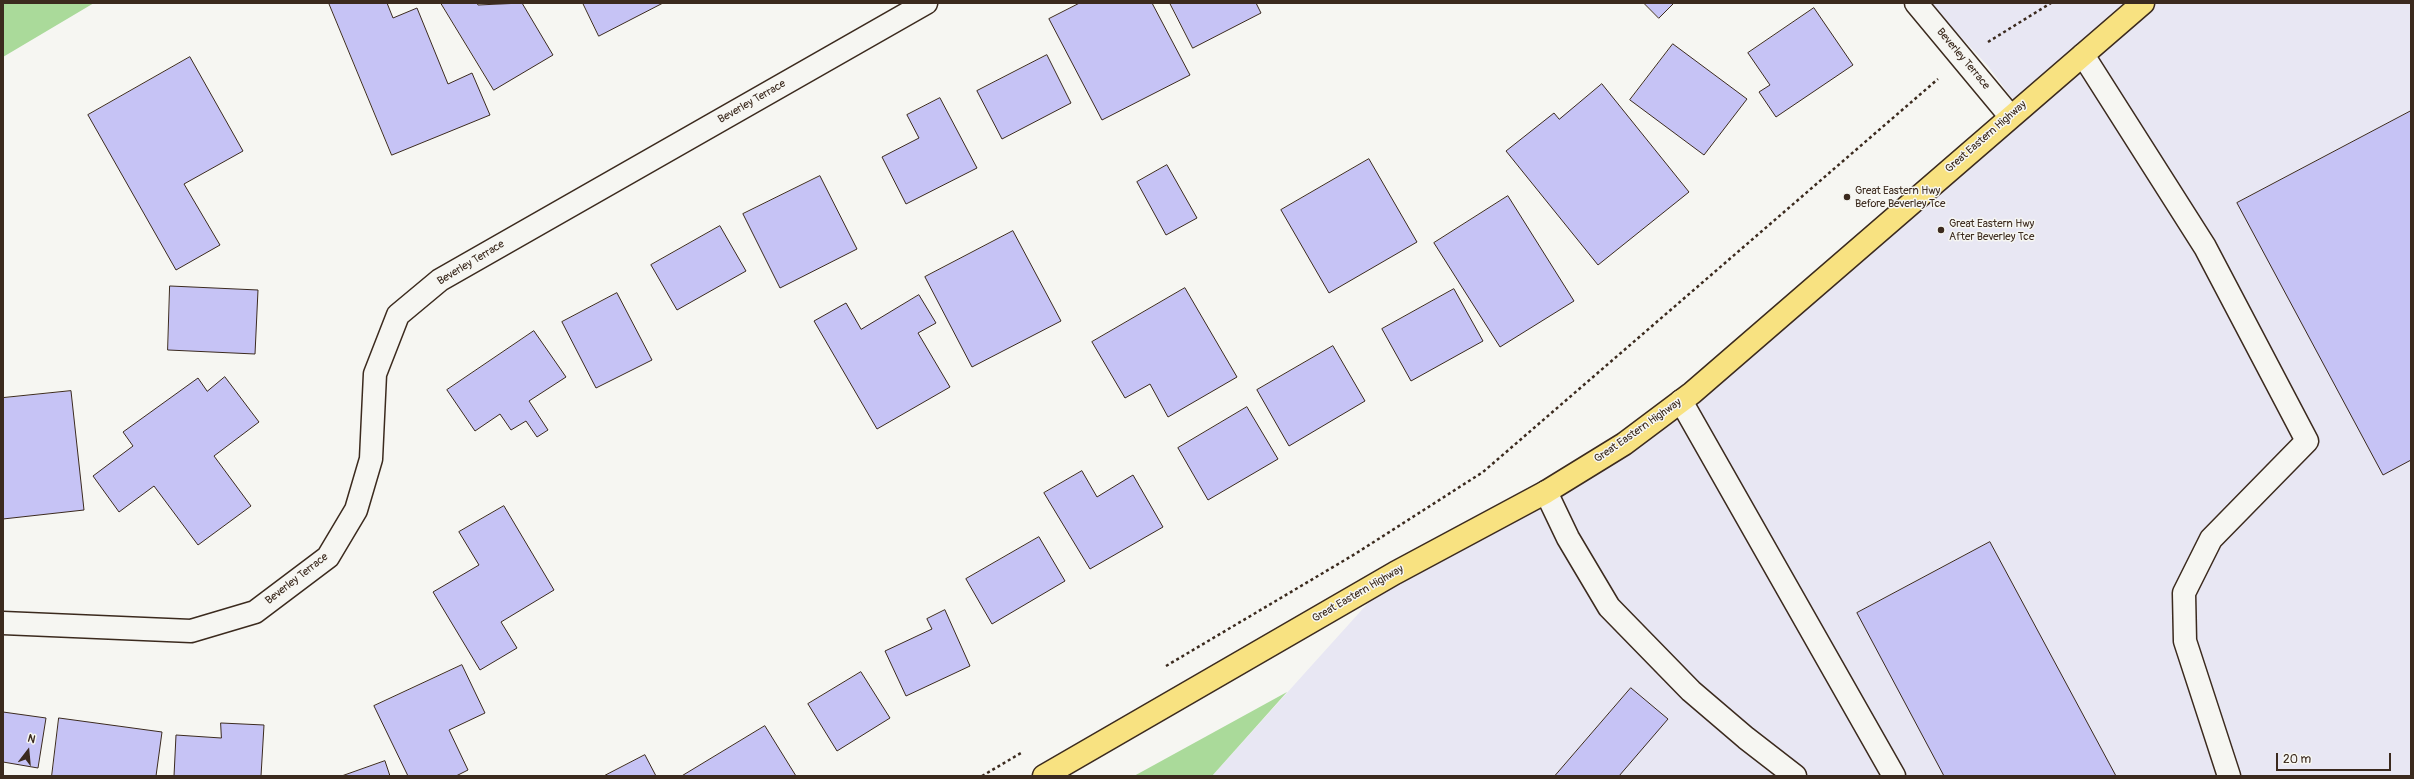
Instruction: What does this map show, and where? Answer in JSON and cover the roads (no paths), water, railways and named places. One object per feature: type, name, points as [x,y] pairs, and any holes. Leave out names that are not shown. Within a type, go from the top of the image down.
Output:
[{"type":"highway","name":"Great Eastern Highway","points":[[1044,776],[1395,573],[1546,492],[1624,444],[1681,401],[2143,3]]},
{"type":"street","name":"Beverley Terrace","points":[[3,623],[191,630],[255,612],[328,557],[356,510],[371,459],[375,374],[398,315],[440,280],[926,3]]},
{"type":"street","name":"Beverley Terrace","points":[[1916,3],[2010,116]]},
{"type":"street","points":[[2083,55],[2205,247],[2307,441],[2211,539],[2184,593],[2185,641],[2229,776]]},
{"type":"street","points":[[1681,401],[1894,776]]},
{"type":"street","points":[[1546,492],[1568,538],[1609,607],[1691,691],[1746,738],[1795,776]]},
{"type":"place","name":"Great Eastern Hwy Before Beverley Tce","points":[[1847,197]]},
{"type":"place","name":"Great Eastern Hwy After Beverley Tce","points":[[1941,230]]}]
